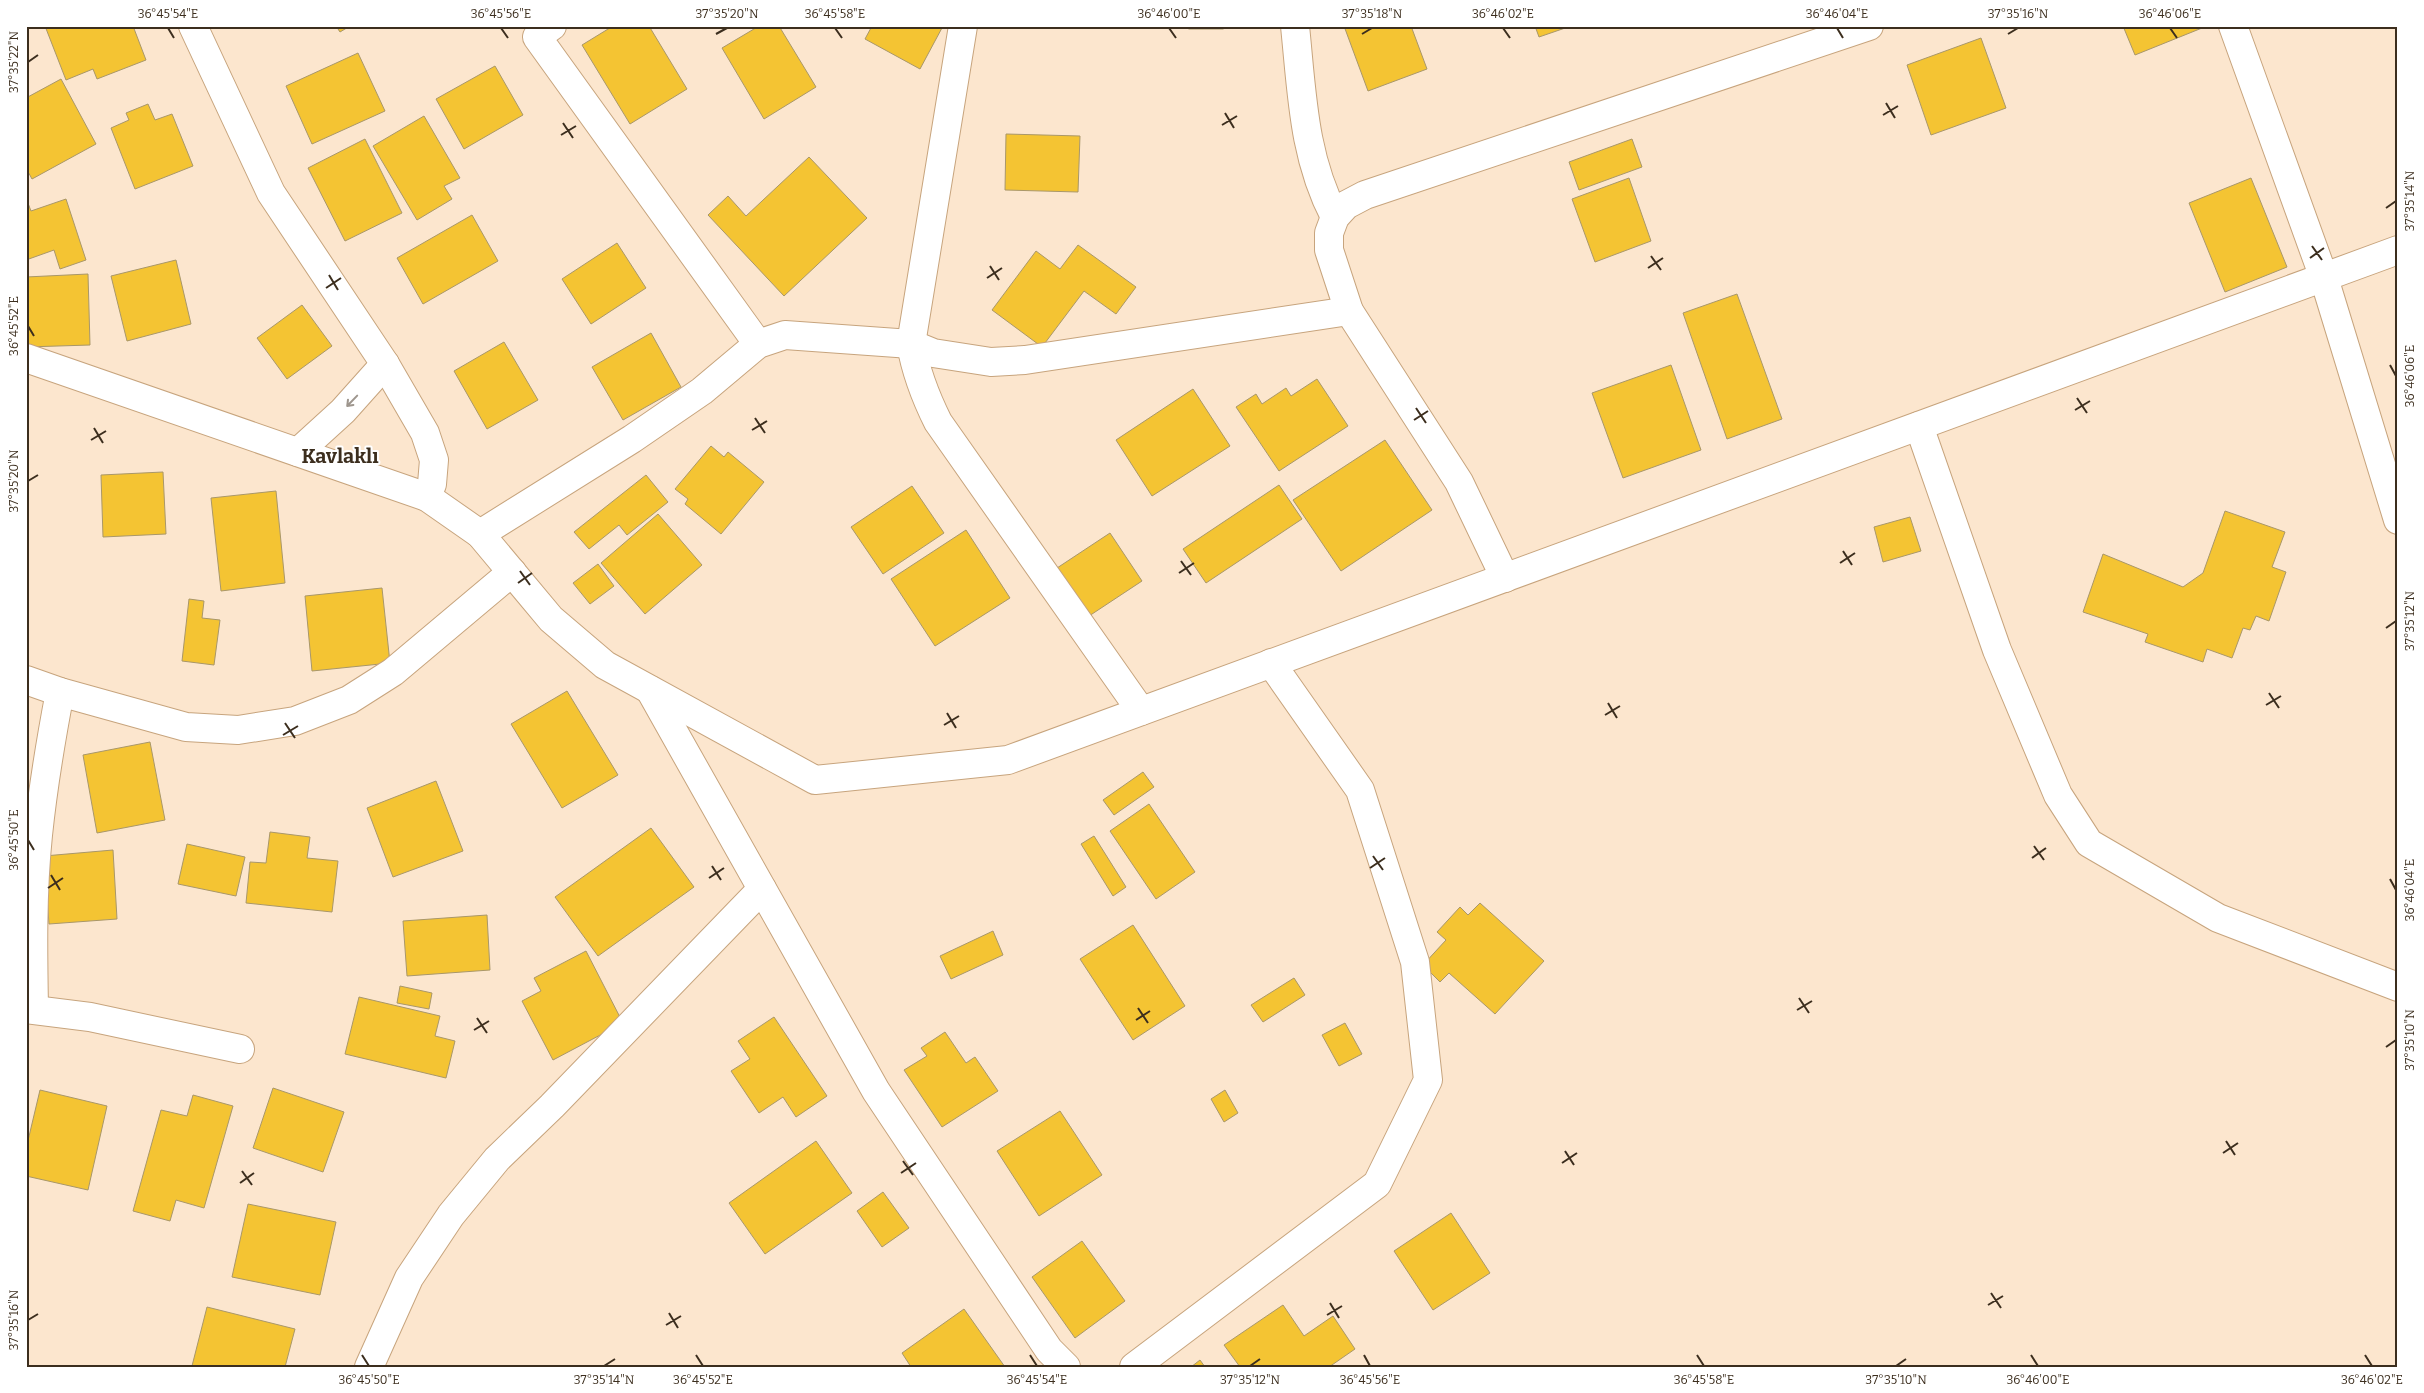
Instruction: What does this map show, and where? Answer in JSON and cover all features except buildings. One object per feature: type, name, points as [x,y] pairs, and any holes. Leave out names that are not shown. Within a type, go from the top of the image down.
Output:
[{"type":"street","points":[[193,26],[271,193],[384,364],[425,433],[434,460],[432,484],[427,498]]},
{"type":"street","points":[[963,26],[911,344],[922,391],[938,422],[1141,711]]},
{"type":"street","points":[[1295,26],[1307,138],[1318,179],[1335,217]]},
{"type":"street","points":[[1505,578],[1459,482],[1349,311],[1328,250],[1329,233],[1335,217],[1346,205],[1365,195],[1869,26]]},
{"type":"street","points":[[2233,26],[2324,278],[2398,520]]},
{"type":"street","points":[[539,30],[758,344]]},
{"type":"street","points":[[26,358],[427,498],[480,534],[558,625],[605,665],[815,780],[1008,760],[2398,250]]},
{"type":"street","points":[[480,534],[640,434],[702,391],[758,344],[786,335],[911,344],[934,353],[991,362],[1026,360],[1349,311]]},
{"type":"street","points":[[298,452],[343,411],[384,364]]},
{"type":"street","points":[[1919,426],[1997,650],[2058,795],[2088,843],[2218,918],[2398,987]]},
{"type":"street","points":[[26,680],[60,692],[186,727],[238,730],[295,721],[349,700],[393,672],[512,572]]},
{"type":"street","points":[[1134,1367],[1377,1184],[1428,1080],[1415,962],[1360,790],[1271,663]]},
{"type":"street","points":[[649,690],[876,1091],[1049,1350],[1066,1367]]},
{"type":"street","points":[[60,692],[47,764],[38,836],[30,1009],[90,1017],[240,1049]]},
{"type":"street","points":[[369,1367],[409,1278],[456,1208],[497,1159],[552,1106],[762,889]]},
{"type":"district","name":"Kavlaklı","points":[[340,456]]}]
